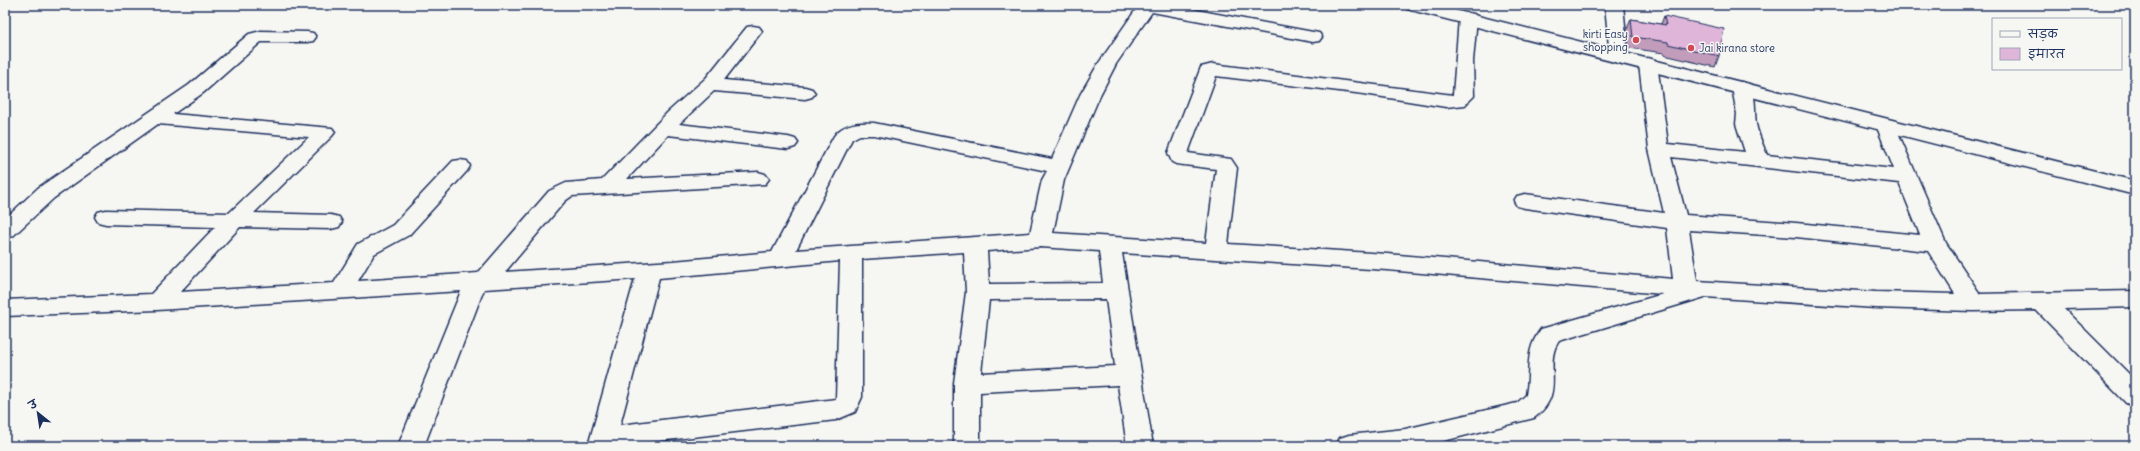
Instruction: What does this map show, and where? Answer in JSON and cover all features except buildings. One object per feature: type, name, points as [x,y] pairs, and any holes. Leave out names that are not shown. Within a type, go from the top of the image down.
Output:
[{"type":"street","points":[[1413,5],[1464,13],[1619,57],[2135,188]]},
{"type":"street","points":[[1614,5],[1619,57]]},
{"type":"street","points":[[1040,240],[1053,180],[1090,95],[1107,64],[1148,6],[1312,37]]},
{"type":"street","points":[[1216,251],[1227,168],[1219,163],[1183,160],[1179,158],[1178,153],[1208,72],[1213,70],[1302,80],[1446,101],[1458,101],[1464,96],[1464,13]]},
{"type":"street","points":[[608,186],[664,128],[710,85],[753,31]]},
{"type":"street","points":[[5,231],[46,193],[206,81],[258,36],[307,37]]},
{"type":"street","points":[[1648,64],[1659,150],[1677,222],[1686,288]]},
{"type":"street","points":[[710,85],[805,93]]},
{"type":"street","points":[[1742,88],[1747,114],[1746,124],[1758,160]]},
{"type":"street","points":[[154,118],[325,131],[323,136],[234,220],[157,302]]},
{"type":"street","points":[[1886,125],[1935,244],[1973,303]]},
{"type":"street","points":[[664,128],[788,143]]},
{"type":"street","points":[[780,259],[844,136],[851,130],[860,128],[874,129],[1059,167]]},
{"type":"street","points":[[1659,150],[1907,177]]},
{"type":"street","points":[[341,290],[368,247],[398,232],[460,166]]},
{"type":"street","points":[[411,446],[481,281],[560,193],[571,189],[608,186],[758,179]]},
{"type":"street","points":[[1525,201],[1677,222],[1796,230],[1935,244]]},
{"type":"street","points":[[106,217],[331,222]]},
{"type":"street","points":[[5,308],[157,302],[649,271],[851,252],[1040,240],[1387,262],[1686,288],[1876,300],[1973,303],[2135,299]]},
{"type":"street","points":[[967,446],[967,383],[978,292],[976,244]]},
{"type":"street","points":[[1109,244],[1140,446]]},
{"type":"street","points":[[649,271],[602,442],[836,410],[846,405],[849,397],[851,252]]},
{"type":"street","points":[[1349,446],[1380,444],[1405,440],[1530,409],[1539,396],[1543,345],[1550,335],[1711,289]]},
{"type":"street","points":[[978,292],[1116,292]]},
{"type":"street","points":[[2043,302],[2135,396]]},
{"type":"street","points":[[967,383],[1129,375]]},
{"type":"place","name":"kirti Easy shopping","points":[[1636,40]]},
{"type":"place","name":"Jai kirana store","points":[[1691,48]]}]
